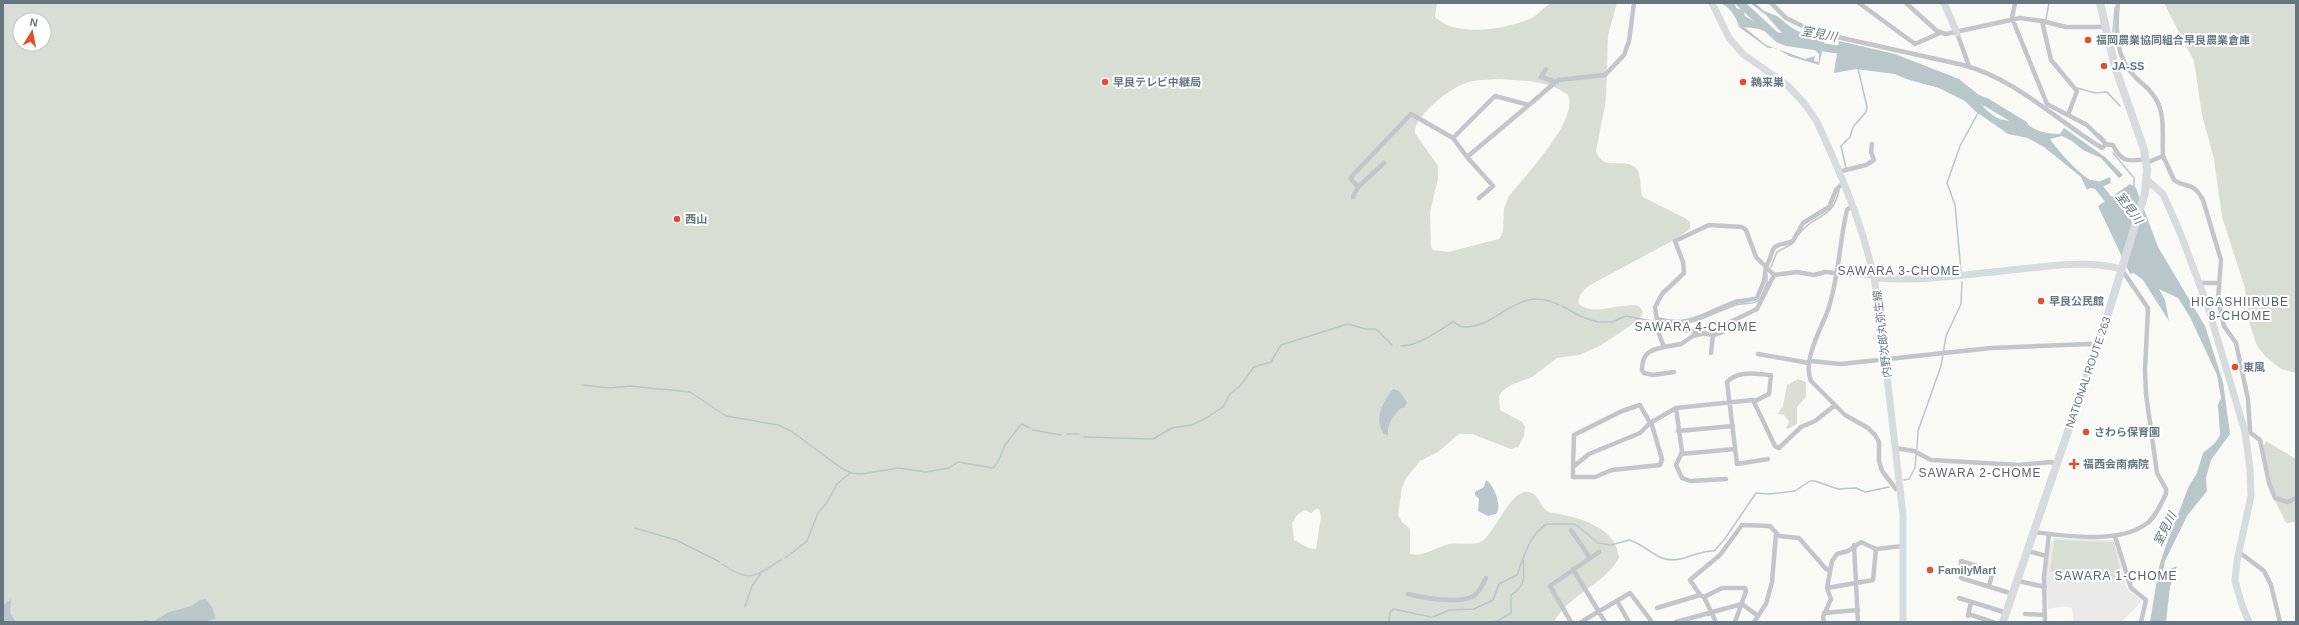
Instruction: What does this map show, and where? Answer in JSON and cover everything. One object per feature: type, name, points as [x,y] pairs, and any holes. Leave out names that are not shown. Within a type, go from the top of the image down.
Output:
[{"type":"highway","name":"NATIONAL ROUTE 263","points":[[2004,622],[2097,346],[2145,193],[2147,180],[2146,161],[2140,136],[2116,67],[2109,29],[2100,3]]},
{"type":"main road","name":"内野次郎丸弥生線","points":[[1712,3],[1729,38],[1743,54],[1788,86],[1804,103],[1816,120],[1841,171],[1843,183],[1866,242],[1875,277],[1900,489],[1903,546],[1903,622]]},
{"type":"main road","points":[[1944,3],[1957,33]]},
{"type":"main road","points":[[2147,180],[2162,194],[2169,206],[2199,283],[2246,431],[2251,489],[2235,581],[2242,606],[2250,622]]},
{"type":"main road","points":[[1875,277],[1916,279],[2056,266],[2122,266]]},
{"type":"street","points":[[1546,69],[1541,76],[1556,82],[1605,75],[1624,55],[1629,41],[1634,3]]},
{"type":"street","points":[[1771,3],[1786,18],[1815,32],[1969,66],[2020,91],[2102,148],[2106,144]]},
{"type":"street","points":[[1859,3],[1915,44],[1940,33],[1957,33],[2028,18],[2066,27],[2109,29]]},
{"type":"street","points":[[1906,3],[1940,33]]},
{"type":"street","points":[[2014,3],[2013,20],[2047,104],[2087,125],[2106,144],[2112,145],[2123,160],[2128,162],[2146,161],[2163,156]]},
{"type":"street","points":[[2118,3],[2109,29],[2124,61],[2134,75],[2153,93],[2159,105],[2163,156],[2174,180],[2190,185],[2199,192],[2203,200],[2221,260],[2218,283],[2218,300],[2224,326],[2236,343],[2247,391],[2250,415],[2246,431],[2260,440],[2275,498],[2288,502],[2296,498]]},
{"type":"street","points":[[2042,21],[2051,60],[2077,91],[2068,115]]},
{"type":"street","points":[[1957,33],[1969,66]]},
{"type":"street","points":[[1467,157],[1556,82]]},
{"type":"street","points":[[1454,138],[1495,96],[1529,105]]},
{"type":"street","points":[[1358,187],[1351,180],[1352,176],[1411,114],[1454,138],[1467,157],[1492,186],[1479,198]]},
{"type":"street","points":[[1841,171],[1866,165],[1874,160],[1871,152],[1872,144]]},
{"type":"street","points":[[1353,197],[1358,187],[1384,163]]},
{"type":"street","points":[[1658,322],[1696,320],[1734,303],[1756,298],[1764,281],[1766,266],[1776,246],[1793,241],[1803,223],[1829,207],[1836,190],[1843,183]]},
{"type":"street","points":[[1852,206],[1847,210],[1842,230],[1837,273],[1828,309],[1810,362],[1808,374],[1811,380],[1834,406],[1845,415],[1868,428],[1875,435],[1879,442],[1879,462],[1882,471],[1896,489],[1900,489]]},
{"type":"street","points":[[1664,347],[1658,334],[1658,322],[1654,312],[1657,300],[1684,273],[1683,262],[1675,241],[1709,225],[1742,227],[1746,230],[1756,257],[1774,275]]},
{"type":"street","points":[[2034,532],[2049,534],[2115,536],[2132,532],[2147,524],[2166,494],[2166,489],[2157,473],[2146,394],[2145,370],[2148,308],[2122,266]]},
{"type":"street","points":[[1774,275],[1797,272],[1814,275],[1826,272],[1875,277]]},
{"type":"street","points":[[1658,322],[1713,335],[1723,332],[1724,325],[1757,309],[1774,275]]},
{"type":"street","points":[[2199,283],[2218,283]]},
{"type":"street","points":[[1674,372],[1652,375],[1644,373],[1642,370],[1646,354],[1651,350],[1681,344],[1693,336],[1705,333]]},
{"type":"street","points":[[1711,352],[1713,335]]},
{"type":"street","points":[[1758,354],[1810,362],[1841,364],[1991,348],[2091,344],[2097,346]]},
{"type":"street","points":[[1572,468],[1589,454],[1640,433],[1651,423],[1676,408],[1730,402],[1751,399],[1755,401],[1770,394],[1771,375],[1741,373],[1732,377],[1727,382],[1730,402],[1733,426],[1737,464],[1768,460]]},
{"type":"street","points":[[1755,401],[1775,446],[1779,448],[1801,427],[1815,421],[1834,406]]},
{"type":"street","points":[[1640,405],[1651,423],[1662,459],[1660,466],[1612,470],[1595,477],[1573,477],[1572,468],[1573,439],[1577,433],[1622,411],[1640,405]]},
{"type":"street","points":[[1676,408],[1678,431],[1682,446],[1681,454],[1676,465],[1682,478],[1690,481],[1726,479]]},
{"type":"street","points":[[1678,431],[1733,426]]},
{"type":"street","points":[[1895,448],[1914,451],[1931,460],[2019,465],[2051,462],[2057,464]]},
{"type":"street","points":[[1681,454],[1735,449]]},
{"type":"street","points":[[1716,622],[1702,596],[1690,580],[1720,554],[1742,525],[1770,526],[1779,536],[1799,538],[1826,569],[1830,570]]},
{"type":"street","points":[[1571,530],[1590,558]]},
{"type":"street","points":[[1754,622],[1766,604],[1772,582],[1776,534]]},
{"type":"street","points":[[2045,622],[2046,556],[2049,534]]},
{"type":"street","points":[[2115,536],[2131,588],[2146,600],[2141,622]]},
{"type":"street","points":[[1823,622],[1824,613],[1831,600],[1827,588],[1830,570],[1832,561],[1838,554],[1848,551],[1854,545],[1861,542],[1876,549],[1903,546]]},
{"type":"street","points":[[1854,545],[1858,622]]},
{"type":"street","points":[[1827,588],[1873,580],[1876,549]]},
{"type":"street","points":[[2028,551],[2046,556]]},
{"type":"street","points":[[1571,622],[1550,586],[1599,552]]},
{"type":"street","points":[[2239,552],[2264,571],[2271,585],[2280,622]]},
{"type":"street","points":[[1989,586],[1992,571],[1961,561],[1961,578],[2013,594]]},
{"type":"street","points":[[1574,570],[1605,622]]},
{"type":"street","points":[[1408,594],[1438,600],[1470,598],[1474,596],[1486,578]]},
{"type":"street","points":[[2018,581],[2045,587]]},
{"type":"street","points":[[1657,608],[1702,596],[1722,588],[1745,588],[1746,591],[1735,622]]},
{"type":"street","points":[[1581,622],[1630,593],[1652,622]]},
{"type":"street","points":[[1959,598],[2007,613]]},
{"type":"street","points":[[1617,601],[1629,622]]},
{"type":"street","points":[[1971,602],[1968,616],[1993,622]]},
{"type":"street","points":[[1742,604],[1758,616]]},
{"type":"street","points":[[1676,622],[1712,614],[1742,604]]},
{"type":"street","points":[[1824,613],[1858,610]]},
{"type":"street","points":[[2025,614],[2045,615]]},
{"type":"shaded area","points":[[3,3],[1437,3],[1435,17],[1444,24],[1456,28],[1481,30],[1520,23],[1530,19],[1552,3],[1617,3],[1608,35],[1606,100],[1596,151],[1599,158],[1604,161],[1609,163],[1625,163],[1636,168],[1639,174],[1643,197],[1690,222],[1690,229],[1674,240],[1590,285],[1583,291],[1579,298],[1579,304],[1585,308],[1592,309],[1632,305],[1639,306],[1643,312],[1640,319],[1600,346],[1579,355],[1557,358],[1532,377],[1511,385],[1501,392],[1499,397],[1500,410],[1522,422],[1525,426],[1524,436],[1518,447],[1511,449],[1472,434],[1459,434],[1438,452],[1420,461],[1407,477],[1402,487],[1398,515],[1402,522],[1410,529],[1410,554],[1414,555],[1423,554],[1449,544],[1473,544],[1482,541],[1513,500],[1520,494],[1527,492],[1535,495],[1548,512],[1569,516],[1592,524],[1611,537],[1619,558],[1613,567],[1596,583],[1568,604],[1560,612],[1554,622],[14,622],[3,606]],"holes":[[[1500,79],[1535,82],[1552,86],[1560,90],[1568,95],[1569,106],[1566,119],[1538,162],[1509,196],[1504,208],[1503,231],[1499,239],[1448,252],[1433,250],[1431,247],[1430,212],[1438,179],[1438,166],[1415,133],[1416,126],[1426,111],[1451,90],[1478,80]],[[1316,509],[1319,509],[1321,517],[1316,549],[1309,548],[1294,540],[1292,523],[1297,515],[1305,510],[1311,513]]]},
{"type":"shaded area","points":[[2164,3],[2296,3],[2296,373],[2281,369],[2266,357],[2257,346],[2250,325],[2245,288],[2222,217],[2214,159],[2202,115],[2194,61]]},
{"type":"shaded area","points":[[1798,379],[1806,382],[1806,397],[1797,407],[1797,424],[1788,429],[1786,428],[1789,422],[1784,415],[1774,413],[1778,413],[1783,406],[1787,385]]},
{"type":"shaded area","points":[[2266,441],[2296,459],[2296,522],[2286,523],[2269,488],[2261,453]]},
{"type":"shaded area","points":[[2054,538],[2115,540],[2125,583],[2129,591],[2142,601],[2121,622],[2073,622],[2072,608],[2064,606],[2048,609],[2046,576],[2050,544]]},
{"type":"shaded area","points":[[2054,540],[2114,542],[2122,579],[2055,582],[2055,572],[2050,572]]},
{"type":"water","points":[[1720,3],[1735,3],[1736,8],[1743,10],[1745,16],[1772,32],[1782,33],[1766,15],[1750,3],[1755,3],[1764,11],[1777,16],[1792,28],[1809,37],[1825,39],[1819,65],[1789,56],[1778,49],[1805,59],[1815,56],[1814,61],[1819,62],[1819,54],[1808,43],[1786,40],[1759,29],[1744,27],[1766,45],[1774,48],[1768,48],[1739,27],[1732,12]]},
{"type":"water","points":[[1839,41],[1895,54],[1959,79],[1985,100],[1979,102],[1992,115],[2002,120],[2008,121],[2020,118],[2034,129],[2048,133],[2060,134],[2064,128],[2105,157],[2123,175],[2119,178],[2101,158],[2083,150],[2072,141],[2062,136],[2050,139],[2071,164],[2090,180],[2096,183],[2110,177],[2111,183],[2096,189],[2092,187],[2087,190],[2081,177],[2044,147],[2028,138],[2008,134],[1975,111],[1965,101],[1939,88],[1906,79],[1895,74],[1856,69],[1834,73]]},
{"type":"water","points":[[2130,184],[2136,188],[2158,247],[2205,326],[2223,382],[2230,434],[2211,460],[2206,478],[2207,491],[2187,516],[2165,561],[2163,572],[2177,566],[2170,587],[2166,622],[2150,622],[2159,567],[2189,486],[2197,473],[2203,453],[2215,443],[2220,435],[2218,405],[2221,398],[2217,375],[2190,317],[2178,298],[2159,289],[2165,300],[2169,321],[2143,280],[2134,273],[2130,274],[2098,206]]},
{"type":"water","points":[[1393,389],[1399,391],[1407,402],[1404,408],[1401,408],[1391,420],[1388,427],[1388,435],[1384,434],[1381,428],[1379,416],[1386,399]]},
{"type":"water","points":[[1486,480],[1492,486],[1498,501],[1498,510],[1496,514],[1488,516],[1478,511],[1479,499],[1475,495],[1475,492],[1484,487]]},
{"type":"water","points":[[11,599],[10,613],[16,622],[3,622],[3,605]]},
{"type":"water","points":[[206,599],[212,607],[216,619],[203,622],[143,622],[144,620],[154,621],[169,612],[192,606],[199,600]]},
{"type":"waterway","name":"室見川","points":[[1740,3],[1779,39],[1787,42],[1841,50],[1846,55]]},
{"type":"waterway","points":[[2046,19],[2049,3]]},
{"type":"waterway","points":[[2113,32],[2115,8]]},
{"type":"waterway","points":[[1846,168],[1841,146],[1850,137],[1853,127],[1866,112],[1867,107],[1858,68]]},
{"type":"waterway","points":[[2077,88],[2095,93],[2107,92],[2120,106]]},
{"type":"waterway","name":"室見川","points":[[1973,97],[1986,102],[2024,125]]},
{"type":"waterway","name":"室見川","points":[[1982,107],[1986,102]]},
{"type":"waterway","points":[[1961,271],[1955,205],[1947,183],[1960,146],[1978,113]]},
{"type":"waterway","points":[[2099,134],[2105,140]]},
{"type":"waterway","points":[[2113,153],[2134,178],[2134,189]]},
{"type":"waterway","name":"室見川","points":[[2090,184],[2097,185],[2115,208]]},
{"type":"waterway","points":[[1799,234],[1811,222],[1828,212],[1836,200],[1839,190]]},
{"type":"waterway","points":[[1771,267],[1777,252],[1792,244]]},
{"type":"waterway","points":[[1761,297],[1767,283],[1767,274]]},
{"type":"waterway","points":[[1917,449],[1918,431],[1941,366],[1946,336],[1961,304],[1962,282]]},
{"type":"waterway","points":[[1401,346],[1415,344],[1435,334],[1453,322],[1463,327],[1488,321],[1509,308],[1531,299],[1544,300],[1559,305]]},
{"type":"waterway","points":[[1668,325],[1678,325],[1702,319],[1724,309],[1736,305],[1753,303],[1759,300]]},
{"type":"waterway","points":[[1562,306],[1582,317],[1598,322],[1612,322],[1626,316],[1657,322]]},
{"type":"waterway","points":[[1084,437],[1153,439],[1172,428],[1192,425],[1223,407],[1230,394],[1241,385],[1254,367],[1271,362],[1281,345],[1348,324],[1366,329],[1376,329],[1392,345]]},
{"type":"waterway","points":[[582,385],[611,388],[630,386],[690,392],[726,416],[778,425],[791,431],[841,468],[851,473],[861,474],[898,468],[926,472],[949,468],[958,462],[993,468],[998,462],[1005,445],[1019,427],[1022,424],[1030,428]]},
{"type":"waterway","points":[[1033,430],[1061,435]]},
{"type":"waterway","points":[[1067,434],[1079,434]]},
{"type":"waterway","points":[[1904,480],[1909,479],[1915,468],[1916,455]]},
{"type":"waterway","points":[[785,558],[807,541],[818,513],[826,504],[837,484],[850,473]]},
{"type":"waterway","points":[[1433,617],[1449,610],[1474,609],[1493,600],[1499,584],[1517,575],[1532,540],[1541,528],[1547,524],[1575,524],[1598,543],[1611,545],[1629,540],[1662,558],[1675,560],[1707,551],[1714,551],[1724,540],[1756,493],[1769,494],[1795,491],[1810,481],[1815,481],[1838,489],[1856,488],[1865,492],[1889,487]]},
{"type":"waterway","points":[[635,528],[676,540],[720,562]]},
{"type":"waterway","points":[[1490,622],[1498,621],[1511,613],[1511,595],[1520,588],[1523,580],[1523,559]]},
{"type":"waterway","points":[[722,564],[740,574],[752,576],[781,560]]},
{"type":"waterway","points":[[745,607],[752,586],[761,573]]},
{"type":"waterway","points":[[1389,622],[1390,613],[1393,609],[1431,617]]},
{"type":"place","name":"福岡農業協同組合早良農業倉庫","points":[[2088,40]]},
{"type":"place","name":"JA-SS","points":[[2104,66]]},
{"type":"place","name":"早良テレビ中継局","points":[[1105,82]]},
{"type":"place","name":"鵜来巣","points":[[1743,82]]},
{"type":"place","name":"西山","points":[[677,219]]},
{"type":"place","name":"早良公民館","points":[[2041,301]]},
{"type":"place","name":"東風","points":[[2235,367]]},
{"type":"place","name":"さわら保育園","points":[[2086,432]]},
{"type":"place","name":"福西会南病院","points":[[2074,464]]},
{"type":"place","name":"FamilyMart","points":[[1930,570]]},
{"type":"district","name":"SAWARA 3-CHOME","points":[[1899,271]]},
{"type":"district","name":"HIGASHIIRUBE 8-CHOME","points":[[2240,309]]},
{"type":"district","name":"SAWARA 4-CHOME","points":[[1696,327]]},
{"type":"district","name":"SAWARA 2-CHOME","points":[[1980,473]]},
{"type":"district","name":"SAWARA 1-CHOME","points":[[2116,576]]}]
